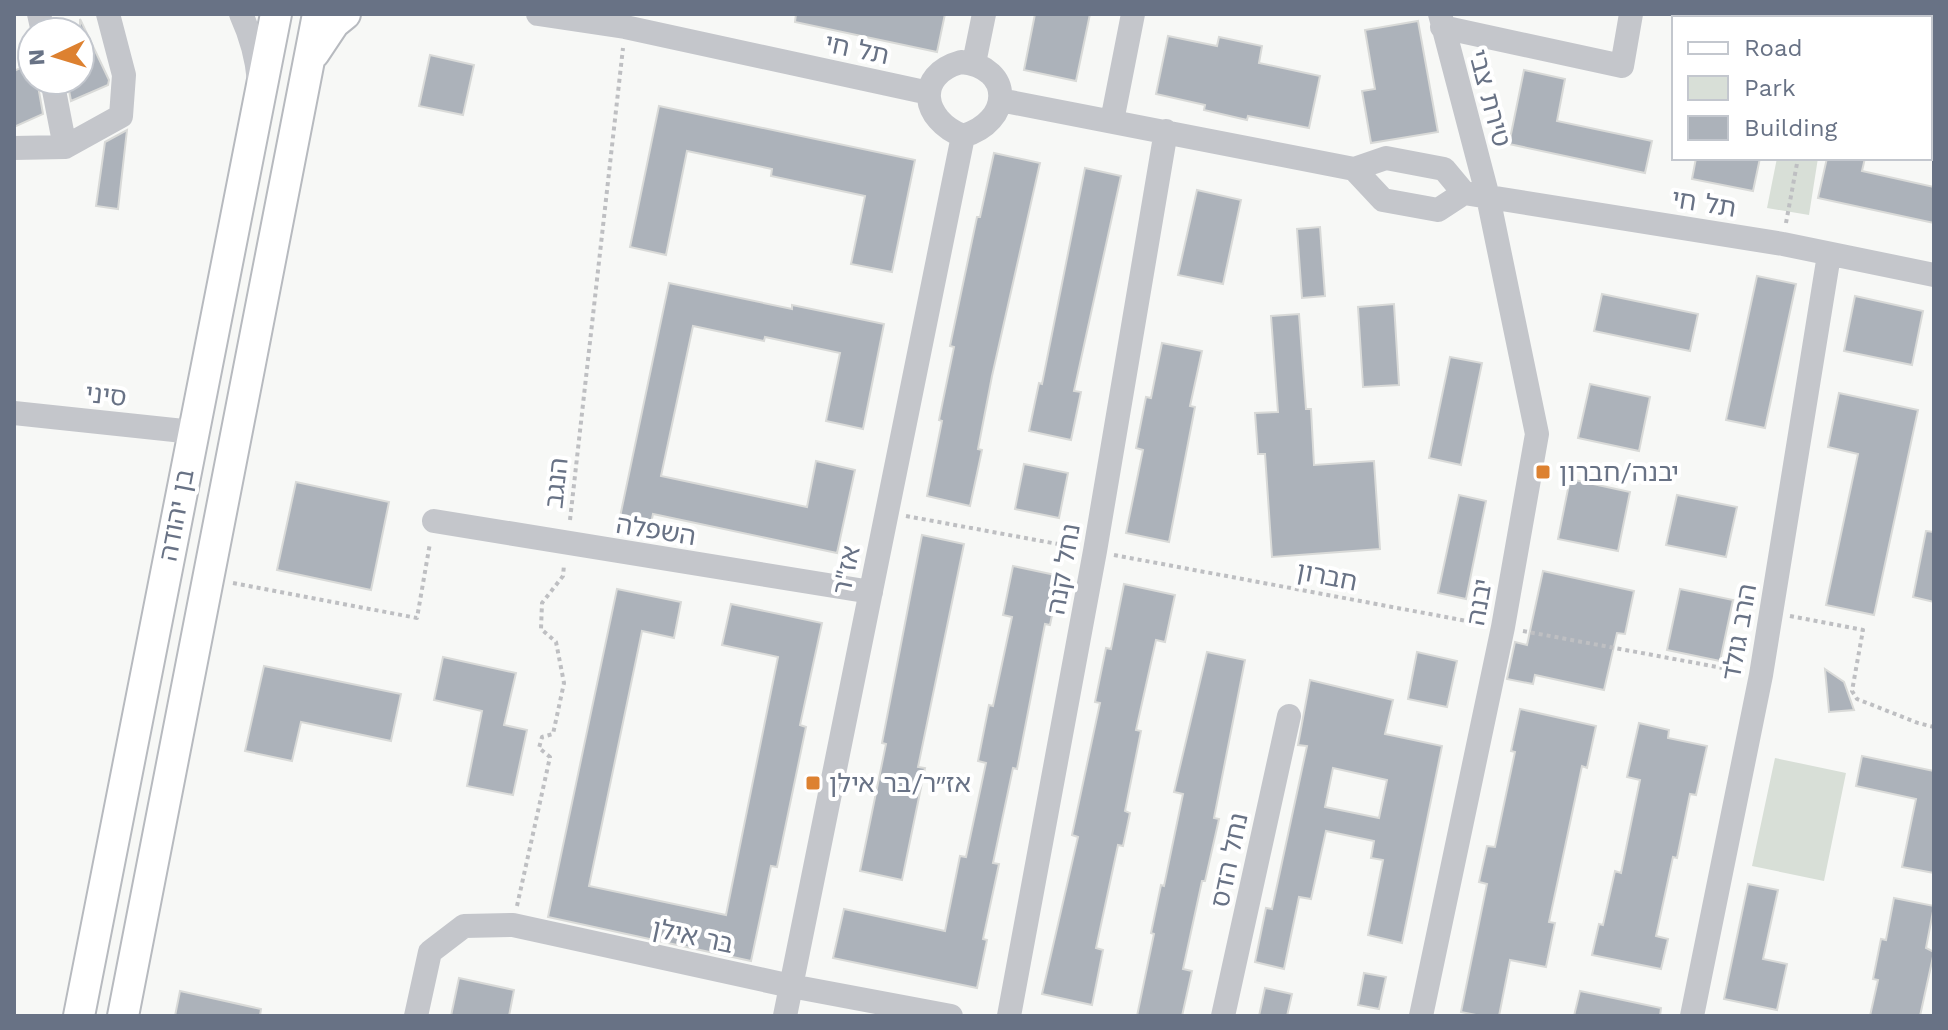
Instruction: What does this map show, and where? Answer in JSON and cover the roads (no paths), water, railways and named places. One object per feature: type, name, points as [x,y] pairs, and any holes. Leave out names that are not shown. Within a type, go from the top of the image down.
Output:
[{"type":"main road","name":"בן יהודה","points":[[79,1016],[276,14]]},
{"type":"main road","name":"בן יהודה","points":[[123,1016],[318,14]]},
{"type":"main road","points":[[310,62],[322,39],[345,14]]},
{"type":"street","points":[[14,148],[65,147],[121,116],[124,75],[108,14]]},
{"type":"street","points":[[241,14],[258,63],[260,96]]},
{"type":"street","name":"תל חי","points":[[538,14],[625,27],[929,93]]},
{"type":"street","points":[[974,63],[984,14]]},
{"type":"street","points":[[1112,121],[1133,14]]},
{"type":"street","points":[[1441,20],[1622,66],[1631,14]]},
{"type":"street","name":"טירת צבי","points":[[1441,20],[1476,195]]},
{"type":"street","points":[[974,63],[994,77],[1000,100],[993,119],[984,128],[963,136],[943,126],[934,117],[929,105],[929,93],[939,72],[949,65],[974,63]]},
{"type":"street","points":[[55,96],[65,147]]},
{"type":"street","points":[[1000,100],[1354,169],[1386,158],[1444,169],[1476,195],[1438,210],[1383,200],[1354,169]]},
{"type":"street","name":"נחל קנה","points":[[1009,1016],[1095,551],[1166,131]]},
{"type":"street","name":"אז\"ר","points":[[785,1016],[963,136]]},
{"type":"street","name":"תל חי","points":[[1476,195],[1783,244],[1934,275]]},
{"type":"street","name":"יבנה","points":[[1421,1016],[1503,627],[1537,434],[1476,195]]},
{"type":"street","name":"הרב גולד","points":[[1692,1016],[1761,675],[1829,255]]},
{"type":"street","name":"סיני","points":[[14,413],[193,432]]},
{"type":"street","name":"השפלה","points":[[434,521],[871,592]]},
{"type":"street","name":"נחל הדס","points":[[1223,1016],[1289,716]]},
{"type":"street","name":"בר אילן","points":[[416,1016],[430,952],[464,926],[513,925],[791,986],[947,1016]]},
{"type":"place","name":"יבנה/חברון","points":[[1543,472]]},
{"type":"place","name":"אז״ר/בר אילן","points":[[813,783]]}]
